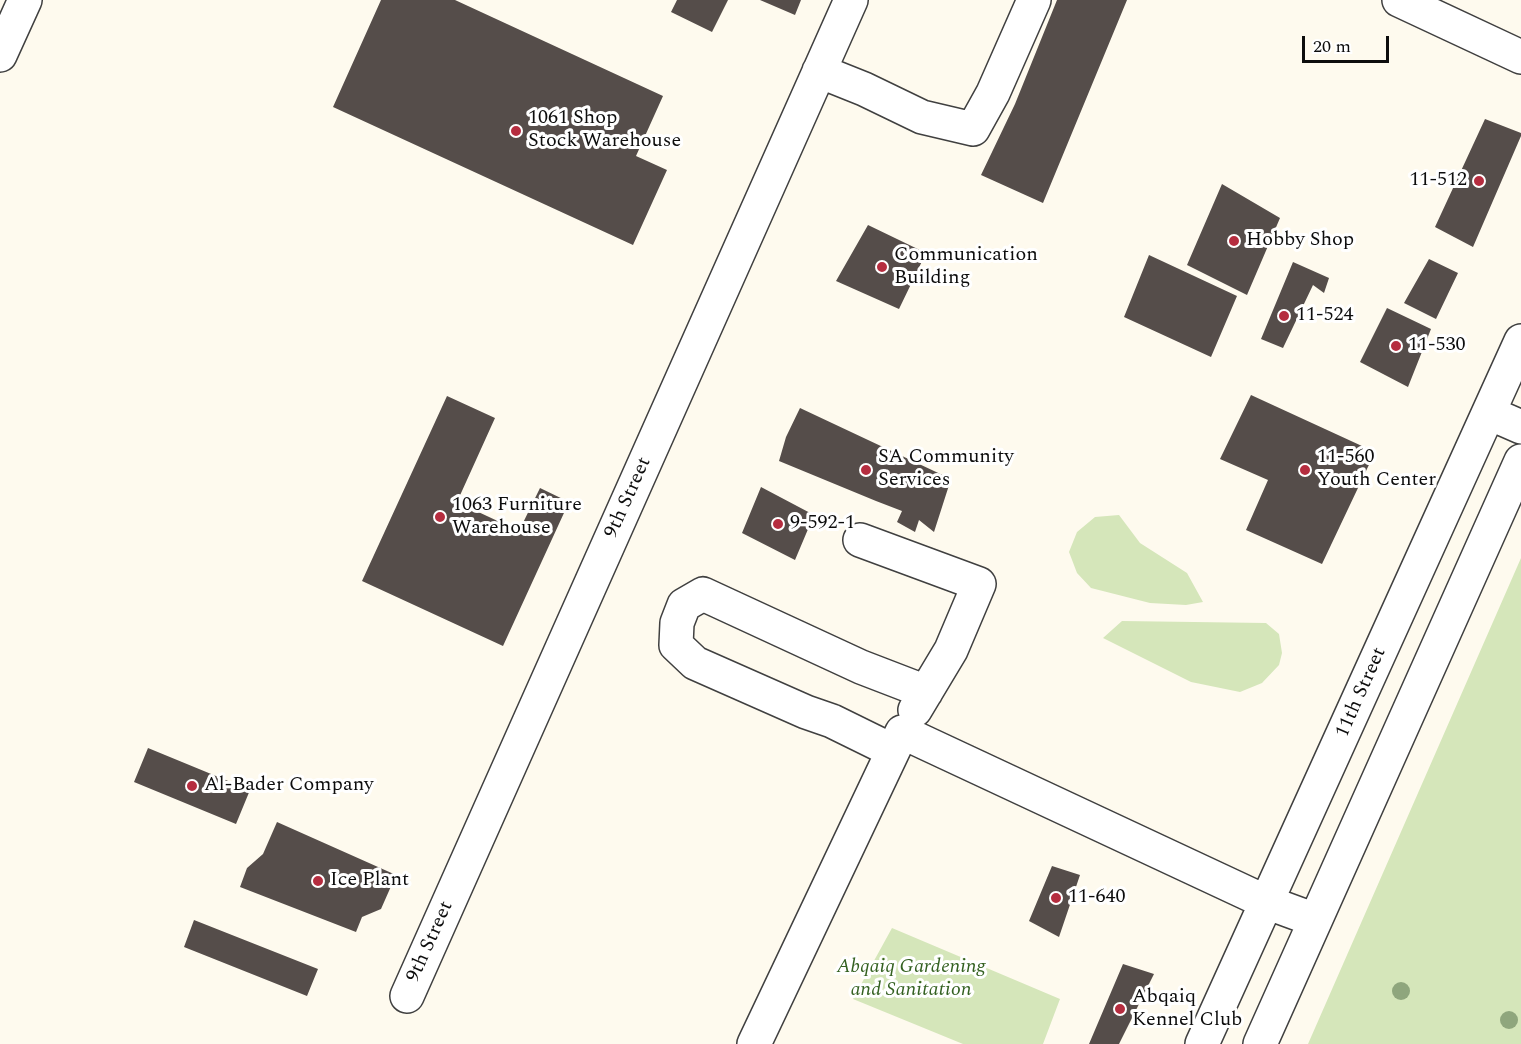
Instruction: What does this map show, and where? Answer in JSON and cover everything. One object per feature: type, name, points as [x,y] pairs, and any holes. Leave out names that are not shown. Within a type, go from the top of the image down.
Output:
[{"type":"street","points":[[0,55],[25,0]]},
{"type":"street","name":"9th Street","points":[[407,996],[850,0]]},
{"type":"street","points":[[819,71],[864,89],[922,117],[973,129],[993,93],[1034,0]]},
{"type":"street","points":[[1399,0],[1521,57]]},
{"type":"street","name":"11th Street","points":[[1202,1044],[1521,341]]},
{"type":"street","points":[[1489,413],[1521,427]]},
{"type":"street","points":[[1260,1044],[1521,460]]},
{"type":"street","points":[[754,1044],[898,741],[951,650],[979,584],[860,540]]},
{"type":"street","points":[[926,692],[861,667],[703,594],[684,605],[677,623],[676,645],[695,663],[806,712],[898,741],[1266,902],[1316,920]]},
{"type":"green space","points":[[1119,515],[1140,543],[1187,573],[1203,602],[1186,605],[1150,603],[1091,588],[1077,573],[1069,552],[1077,532],[1095,517]]},
{"type":"green space","points":[[1521,558],[1521,1044],[1308,1044]]},
{"type":"green space","points":[[1122,621],[1266,623],[1279,634],[1282,653],[1279,665],[1262,683],[1240,692],[1191,682],[1103,638]]},
{"type":"green space","name":"Abqaiq Gardening and Sanitation","points":[[892,928],[1060,999],[1043,1044],[963,1044],[853,999]]},
{"type":"building","name":"1061 Shop Stock Warehouse","points":[[381,0],[455,0],[663,96],[636,156],[667,170],[633,245],[333,107]]},
{"type":"building","points":[[677,0],[728,0],[712,32],[671,12]]},
{"type":"building","points":[[760,0],[801,0],[795,15]]},
{"type":"building","points":[[1057,0],[1127,0],[1043,203],[981,175],[1015,104]]},
{"type":"building","name":"11-512","points":[[1485,119],[1521,133],[1521,136],[1473,247],[1435,227]]},
{"type":"building","name":"Hobby Shop","points":[[1222,184],[1280,218],[1247,295],[1187,265]]},
{"type":"building","name":"Communication Building","points":[[868,225],[926,253],[899,309],[836,281]]},
{"type":"building","points":[[1149,255],[1237,296],[1211,357],[1124,317]]},
{"type":"building","points":[[1429,259],[1458,273],[1436,319],[1404,303]]},
{"type":"building","name":"11-524","points":[[1293,262],[1329,278],[1324,293],[1313,285],[1283,348],[1261,339]]},
{"type":"building","name":"11-530","points":[[1387,308],[1431,329],[1408,387],[1360,362]]},
{"type":"building","name":"11-560 Youth Center","points":[[1251,395],[1375,452],[1322,564],[1246,530],[1268,480],[1220,459]]},
{"type":"building","name":"1063 Furniture Warehouse","points":[[447,396],[495,418],[457,502],[519,531],[540,488],[569,502],[503,646],[362,581]]},
{"type":"building","name":"SA Community Services","points":[[800,408],[951,479],[934,532],[919,520],[915,532],[897,522],[902,511],[779,461],[786,437]]},
{"type":"building","name":"9-592-1","points":[[761,487],[814,515],[795,560],[742,533]]},
{"type":"building","name":"Al-Bader Company","points":[[148,748],[250,790],[236,824],[134,782]]},
{"type":"building","name":"Ice Plant","points":[[277,822],[396,875],[381,909],[362,917],[356,932],[240,887],[247,868],[263,854]]},
{"type":"building","name":"11-640","points":[[1052,866],[1080,875],[1059,937],[1029,921]]},
{"type":"building","points":[[194,920],[318,969],[307,996],[184,947]]},
{"type":"building","name":"Abqaiq Kennel Club","points":[[1123,964],[1154,974],[1119,1044],[1089,1044]]},
{"type":"place","name":"1061 Shop Stock Warehouse","points":[[516,131]]},
{"type":"place","name":"11-512","points":[[1479,181]]},
{"type":"place","name":"Hobby Shop","points":[[1234,241]]},
{"type":"place","name":"Communication Building","points":[[882,267]]},
{"type":"place","name":"11-524","points":[[1284,316]]},
{"type":"place","name":"11-530","points":[[1396,346]]},
{"type":"place","name":"SA Community Services","points":[[866,470]]},
{"type":"place","name":"11-560 Youth Center","points":[[1305,470]]},
{"type":"place","name":"1063 Furniture Warehouse","points":[[440,517]]},
{"type":"place","name":"9-592-1","points":[[778,524]]},
{"type":"place","name":"Al-Bader Company","points":[[192,786]]},
{"type":"place","name":"Ice Plant","points":[[318,881]]},
{"type":"place","name":"11-640","points":[[1056,898]]},
{"type":"place","name":"Abqaiq Kennel Club","points":[[1120,1009]]}]
